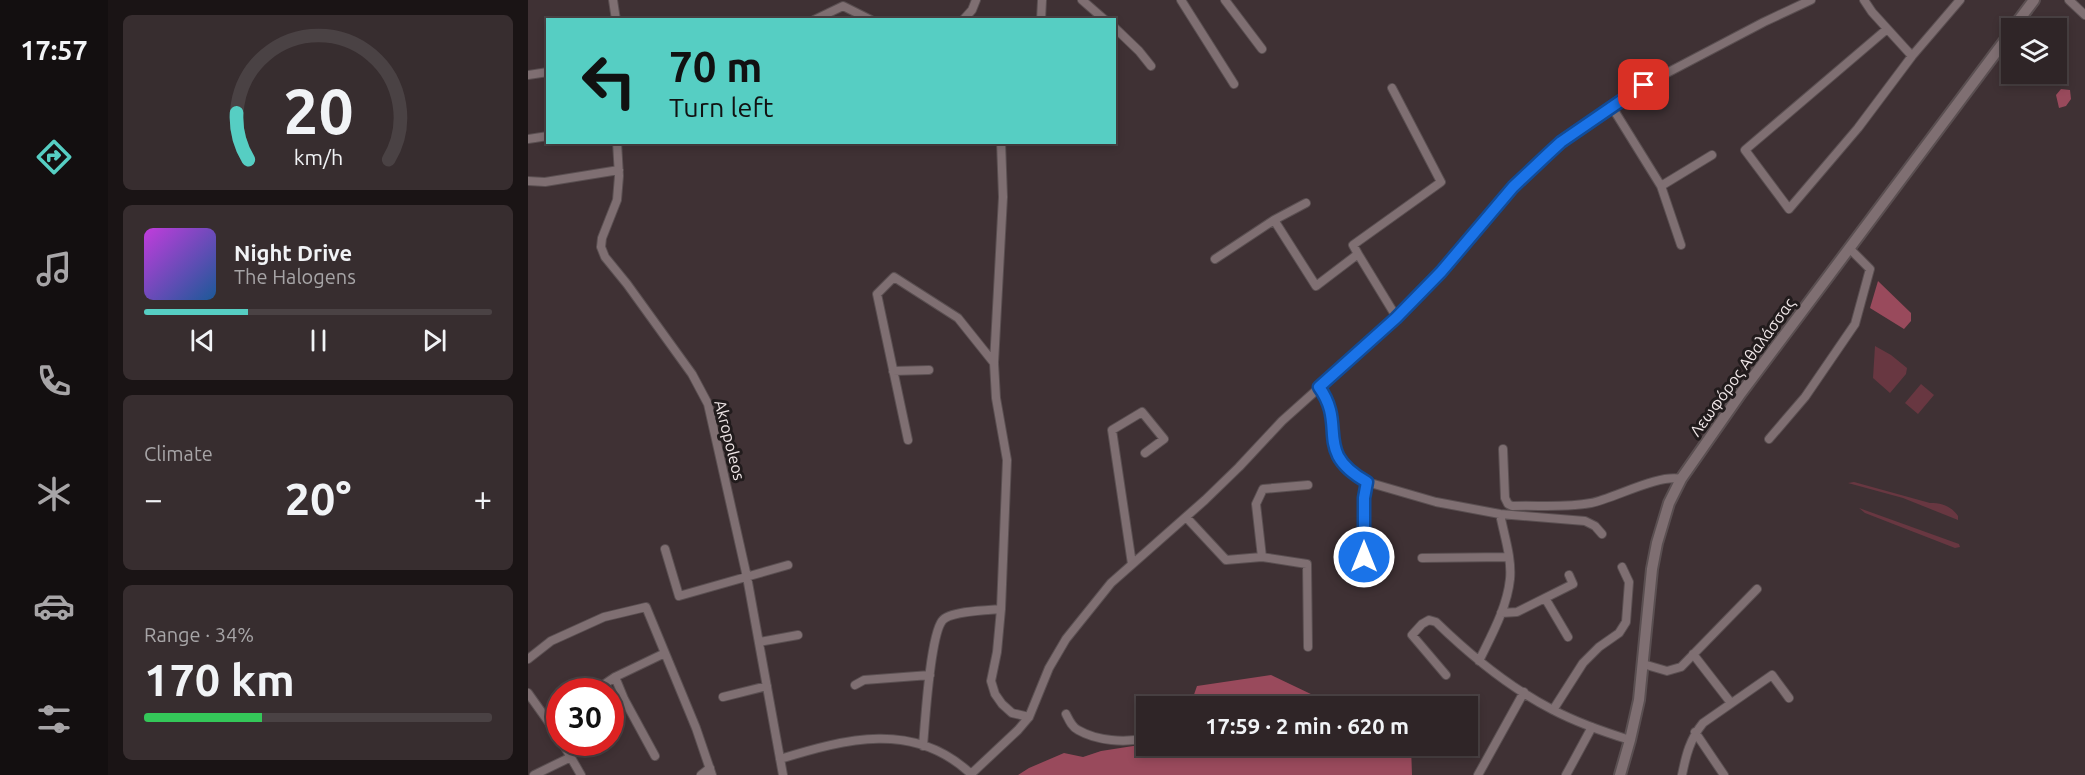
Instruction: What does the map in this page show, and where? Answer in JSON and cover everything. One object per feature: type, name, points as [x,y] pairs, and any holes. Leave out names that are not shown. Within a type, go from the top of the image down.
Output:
[{"type":"main road","name":"Λεωφόρος Αθαλάσσας","points":[[2021,18],[2034,0]]},
{"type":"main road","name":"Λεωφόρος Αθαλάσσας","points":[[1620,775],[1630,740],[1643,664],[1652,569],[1657,543],[1669,503],[1681,479],[1707,439],[2001,45]]},
{"type":"street","points":[[613,0],[615,18]]},
{"type":"street","points":[[965,18],[972,10],[976,0]]},
{"type":"street","points":[[1041,18],[1042,0]]},
{"type":"street","points":[[1082,0],[1104,18]]},
{"type":"street","points":[[1181,0],[1234,84]]},
{"type":"street","points":[[1225,0],[1262,49]]},
{"type":"street","points":[[780,759],[852,740],[876,738],[923,746],[964,767],[970,774],[1029,717],[1049,668],[1066,639],[1111,583],[1186,517],[1239,467],[1282,421],[1396,318],[1441,272],[1513,187],[1561,142],[1644,85],[1810,0]]},
{"type":"street","points":[[1864,0],[1912,56]]},
{"type":"street","points":[[1887,29],[1745,150],[1789,209],[1858,128],[1912,56],[1960,0]]},
{"type":"street","points":[[2069,0],[2085,15]]},
{"type":"street","points":[[818,18],[843,6],[867,18]]},
{"type":"street","points":[[1116,29],[1151,66]]},
{"type":"street","points":[[528,75],[546,72]]},
{"type":"street","points":[[1392,88],[1441,182],[1353,245],[1396,318]]},
{"type":"street","points":[[1612,107],[1661,186],[1681,245]]},
{"type":"street","points":[[528,139],[546,136]]},
{"type":"street","name":"Akropoleos","points":[[617,144],[619,170],[617,200],[602,238],[603,252],[704,395],[714,426],[747,577],[783,775]]},
{"type":"street","points":[[1002,144],[1002,228],[994,363],[996,398],[1007,460],[1001,609],[992,681],[994,694],[1002,704],[1012,713],[1029,717]]},
{"type":"street","points":[[1661,186],[1712,155]]},
{"type":"street","points":[[528,181],[545,182],[619,170]]},
{"type":"street","points":[[1215,259],[1274,220],[1306,203]]},
{"type":"street","points":[[1274,220],[1316,286],[1358,254]]},
{"type":"street","points":[[1769,439],[1810,389],[1855,324],[1870,269],[1849,248]]},
{"type":"street","points":[[908,440],[877,294],[894,277],[958,318],[994,363]]},
{"type":"street","points":[[893,371],[929,370]]},
{"type":"street","points":[[1319,387],[1327,398],[1331,411],[1334,449],[1340,462],[1351,473],[1367,482],[1436,502],[1500,514],[1586,521],[1602,534]]},
{"type":"street","points":[[1132,564],[1112,430],[1142,412],[1164,439],[1145,453]]},
{"type":"street","points":[[1503,449],[1504,498],[1512,506],[1563,506],[1591,503],[1666,479],[1681,479]]},
{"type":"street","points":[[1364,557],[1364,498],[1367,482]]},
{"type":"street","points":[[1262,557],[1256,504],[1263,489],[1308,485]]},
{"type":"street","points":[[1479,661],[1501,613],[1510,579],[1500,514]]},
{"type":"street","points":[[1186,517],[1226,560],[1262,557],[1307,564],[1308,647]]},
{"type":"street","points":[[664,549],[679,596],[788,565]]},
{"type":"street","points":[[1422,558],[1508,557]]},
{"type":"street","points":[[1553,710],[1583,663],[1599,647],[1619,633],[1626,622],[1629,582],[1622,567]]},
{"type":"street","points":[[1501,613],[1517,612],[1573,584],[1569,575]]},
{"type":"street","points":[[1643,664],[1667,671],[1681,667],[1757,589]]},
{"type":"street","points":[[1545,598],[1568,637]]},
{"type":"street","points":[[528,659],[550,641],[604,617],[646,607],[696,728],[711,772],[701,775]]},
{"type":"street","points":[[923,746],[930,675],[936,637],[942,620],[951,615],[1001,609]]},
{"type":"street","points":[[1446,675],[1412,635],[1429,620],[1436,622],[1479,661],[1553,710],[1592,728],[1630,740]]},
{"type":"street","points":[[759,642],[798,635]]},
{"type":"street","points":[[655,756],[624,699],[615,677],[665,653]]},
{"type":"street","points":[[1693,654],[1731,703]]},
{"type":"street","points":[[855,685],[864,680],[930,675]]},
{"type":"street","points":[[1682,775],[1687,750],[1695,732],[1703,723],[1772,675],[1789,698]]},
{"type":"street","points":[[723,697],[767,686]]},
{"type":"street","points":[[1478,775],[1524,692]]},
{"type":"street","points":[[528,693],[546,719]]},
{"type":"street","points":[[1066,714],[1072,726],[1088,734],[1114,740],[1136,739]]},
{"type":"street","points":[[1566,775],[1592,728]]},
{"type":"street","points":[[1695,732],[1724,775]]},
{"type":"street","points":[[534,775],[571,757],[581,775]]},
{"type":"shaded area","points":[[2061,89],[2070,90],[2071,99],[2066,106],[2059,108],[2056,95]]},
{"type":"shaded area","points":[[1878,281],[1911,313],[1911,321],[1904,329],[1870,308]]},
{"type":"shaded area","points":[[1875,346],[1907,368],[1906,374],[1890,393],[1873,378]]},
{"type":"shaded area","points":[[1921,384],[1934,395],[1918,414],[1905,403]]},
{"type":"shaded area","points":[[1854,482],[1946,506],[1958,516],[1958,520],[1903,498],[1848,483]]},
{"type":"shaded area","points":[[1859,508],[1959,544],[1960,547],[1955,548],[1865,513]]},
{"type":"shaded area","points":[[1271,675],[1315,696],[1194,696],[1197,686]]},
{"type":"shaded area","points":[[1136,746],[1136,756],[1411,756],[1412,775],[1018,775],[1064,753],[1083,757],[1101,751]]},
{"type":"route","points":[[1364,557],[1364,498],[1367,482],[1351,473],[1340,462],[1334,449],[1331,411],[1327,398],[1319,387],[1396,318],[1441,272],[1513,187],[1548,154],[1561,142],[1644,85]]}]
